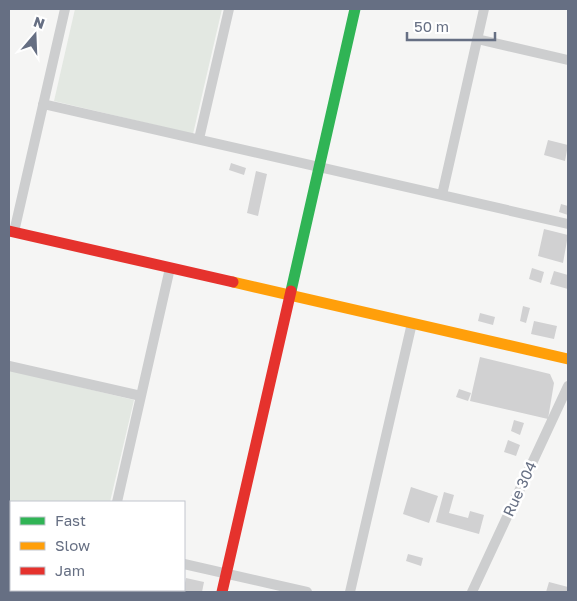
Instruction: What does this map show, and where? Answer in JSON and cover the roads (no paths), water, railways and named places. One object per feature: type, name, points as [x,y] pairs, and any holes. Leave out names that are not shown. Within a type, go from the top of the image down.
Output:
[{"type":"street","points":[[65,9],[12,231],[568,359]]},
{"type":"street","points":[[199,139],[229,9]]},
{"type":"street","points":[[222,592],[356,9]]},
{"type":"street","points":[[442,194],[484,9]]},
{"type":"street","points":[[477,39],[568,60]]},
{"type":"street","points":[[43,104],[568,224]]},
{"type":"street","points":[[117,501],[170,268]]},
{"type":"street","points":[[350,592],[412,323]]},
{"type":"street","points":[[9,366],[141,396]]},
{"type":"street","name":"Rue 304","points":[[472,592],[568,386]]},
{"type":"street","points":[[185,564],[307,592]]}]
